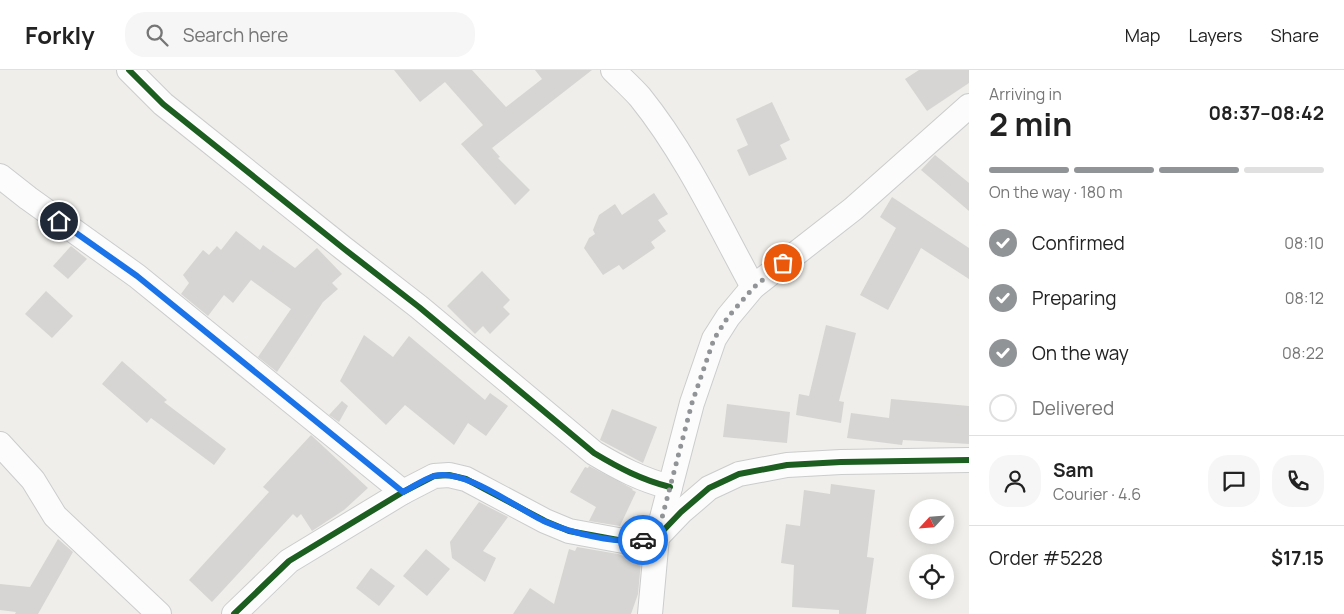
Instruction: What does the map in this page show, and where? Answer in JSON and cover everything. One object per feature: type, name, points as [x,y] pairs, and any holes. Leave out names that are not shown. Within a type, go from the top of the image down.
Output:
[{"type":"street","points":[[129,70],[163,104],[419,307],[594,453],[621,469],[650,482],[670,487]]},
{"type":"street","points":[[613,70],[638,95],[652,113],[685,163],[754,287]]},
{"type":"street","points":[[650,614],[657,537],[692,403],[714,339],[728,317],[754,287],[853,209],[969,106]]},
{"type":"street","points":[[0,176],[137,276],[403,492]]},
{"type":"street","points":[[0,444],[33,480],[55,516],[159,614]]},
{"type":"street","points":[[234,614],[289,561],[403,492],[434,476],[449,475],[466,479],[545,521],[569,531],[629,542],[657,537],[681,512],[710,488],[739,474],[786,465],[969,460]]},
{"type":"building","points":[[394,70],[472,70],[506,107],[542,79],[535,70],[592,70],[492,148],[500,157],[498,158],[530,190],[515,205],[461,144],[483,125],[445,82],[420,102]]},
{"type":"building","points":[[919,70],[969,70],[969,83],[927,111],[905,79]]},
{"type":"building","points":[[772,102],[790,140],[780,145],[787,159],[749,176],[737,150],[748,145],[736,119]]},
{"type":"building","points":[[935,155],[969,183],[969,211],[921,170]]},
{"type":"building","points":[[654,193],[668,214],[658,220],[666,231],[651,242],[655,248],[623,270],[619,265],[603,275],[584,248],[589,238],[595,234],[593,230],[599,215],[615,204],[622,215]]},
{"type":"building","points":[[892,197],[969,248],[969,279],[921,248],[888,310],[860,295],[896,228],[880,217]]},
{"type":"building","points":[[236,231],[260,250],[263,245],[295,268],[317,248],[342,274],[332,283],[338,289],[323,302],[277,372],[258,357],[291,309],[251,280],[233,303],[224,295],[208,316],[181,294],[189,283],[183,275],[203,250],[209,255],[217,246],[221,250]]},
{"type":"building","points":[[71,246],[87,259],[68,279],[53,266]]},
{"type":"building","points":[[482,271],[510,300],[503,307],[510,314],[490,334],[483,326],[475,334],[447,306]]},
{"type":"building","points":[[46,291],[73,316],[52,338],[25,314]]},
{"type":"building","points":[[826,325],[856,333],[839,401],[844,402],[841,423],[796,415],[799,394],[809,396]]},
{"type":"building","points":[[364,335],[393,357],[409,336],[485,400],[490,393],[508,406],[486,436],[468,423],[454,445],[405,405],[386,425],[340,381]]},
{"type":"building","points":[[122,361],[167,400],[164,402],[226,449],[214,465],[151,418],[147,423],[102,384]]},
{"type":"building","points":[[891,399],[969,406],[969,444],[903,440],[902,445],[847,438],[851,413],[889,418]]},
{"type":"building","points":[[342,401],[348,406],[339,422],[329,415]]},
{"type":"building","points":[[727,404],[790,412],[787,443],[723,437]]},
{"type":"building","points":[[612,409],[657,427],[643,463],[600,440]]},
{"type":"building","points":[[311,435],[368,488],[344,510],[312,531],[301,514],[297,518],[293,514],[212,602],[189,580],[269,492],[263,487]]},
{"type":"building","points":[[589,466],[636,492],[620,526],[589,521],[596,507],[570,492],[585,467],[588,468]]},
{"type":"building","points":[[831,484],[875,490],[867,557],[874,558],[866,614],[839,614],[839,610],[792,607],[794,565],[781,563],[786,524],[800,526],[804,490],[830,494]]},
{"type":"building","points":[[479,502],[508,517],[483,551],[496,558],[485,582],[452,558],[450,542]]},
{"type":"building","points":[[58,539],[73,552],[38,614],[15,614],[16,612],[0,610],[0,584],[30,587]]},
{"type":"building","points":[[577,547],[618,554],[641,562],[638,594],[631,614],[513,614],[530,588],[554,604],[569,549],[575,551]]},
{"type":"building","points":[[426,549],[450,569],[427,596],[403,576]]},
{"type":"building","points":[[371,568],[395,586],[379,606],[356,588]]},
{"type":"cycle path","points":[[129,70],[163,104],[419,307],[594,453],[631,473],[670,487]]},
{"type":"cycle path","points":[[234,614],[289,561],[403,492],[434,476],[449,475],[466,479],[545,521],[569,531],[629,542],[657,537],[681,512],[709,488],[739,474],[787,465],[841,462],[969,460]]},
{"type":"way so far","points":[[643,540],[657,537],[692,403],[714,339],[728,317],[754,287],[783,263]]},
{"type":"route","points":[[59,221],[137,276],[403,492],[434,476],[449,475],[466,479],[545,521],[569,531],[629,542],[643,540]]}]
